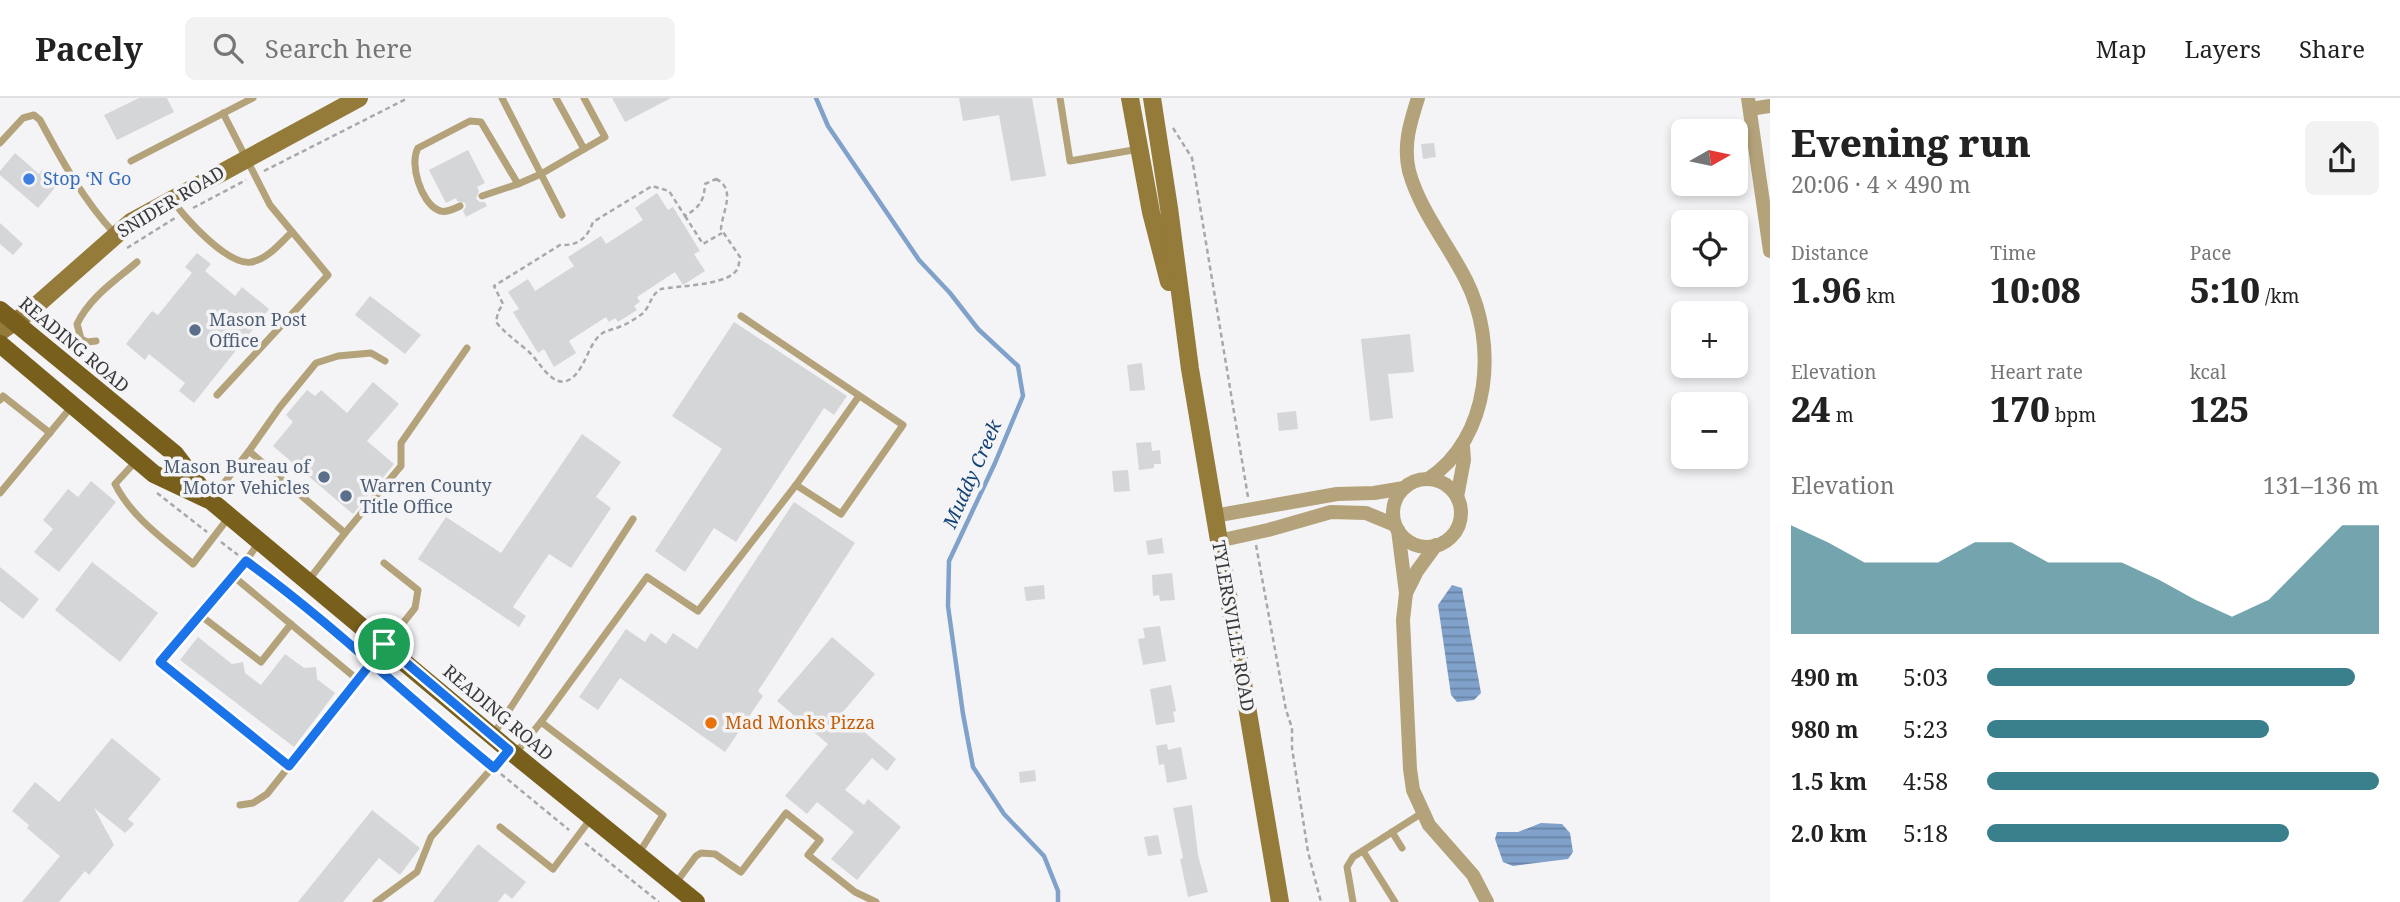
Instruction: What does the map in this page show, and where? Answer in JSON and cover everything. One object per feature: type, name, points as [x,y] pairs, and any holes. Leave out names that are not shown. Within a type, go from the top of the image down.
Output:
[{"type":"main road","name":"SNIDER ROAD","points":[[7,327],[120,241],[131,222],[359,98]]},
{"type":"main road","name":"TYLERSVILLE ROAD","points":[[1130,98],[1151,212],[1186,350]]},
{"type":"main road","name":"TYLERSVILLE ROAD","points":[[1152,98],[1169,208],[1186,350],[1280,902]]},
{"type":"main road","name":"READING ROAD","points":[[0,310],[7,327],[175,454],[210,500]]},
{"type":"main road","name":"READING ROAD","points":[[0,344],[154,474],[210,500],[230,516],[696,902]]},
{"type":"street","points":[[1418,98],[1408,132],[1406,149],[1409,169],[1416,193],[1467,281],[1477,306],[1483,337],[1483,387],[1464,446],[1457,497]]},
{"type":"street","points":[[1770,106],[1749,103],[1770,251]]},
{"type":"street","points":[[1464,446],[1442,470],[1428,479],[1411,482],[1394,505],[1406,593],[1403,620],[1409,769],[1413,790],[1422,813],[1442,842],[1473,874],[1487,902]]},
{"type":"street","points":[[1218,541],[1331,512],[1366,513],[1396,527],[1414,544],[1425,547],[1436,545],[1445,541],[1458,526],[1460,506],[1457,497],[1445,484],[1428,479]]},
{"type":"street","points":[[1214,516],[1337,494],[1374,493],[1404,488]]},
{"type":"street","points":[[1406,593],[1417,571],[1436,545]]},
{"type":"lane","points":[[131,161],[253,98]]},
{"type":"lane","points":[[502,98],[562,215]]},
{"type":"lane","points":[[556,98],[584,149]]},
{"type":"lane","points":[[482,196],[541,174],[606,137],[584,98]]},
{"type":"lane","points":[[1060,98],[1070,161],[1140,149]]},
{"type":"lane","points":[[216,395],[328,275],[270,205],[223,113]]},
{"type":"lane","points":[[0,143],[23,118],[34,115],[40,120],[65,167],[98,216],[120,241]]},
{"type":"lane","points":[[460,206],[438,211],[429,202],[414,169],[414,155],[418,148],[470,121],[481,121],[485,125],[518,184]]},
{"type":"lane","points":[[172,198],[181,214],[228,256],[244,263],[256,261],[269,254],[292,232]]},
{"type":"lane","points":[[96,341],[80,339],[77,324],[82,314],[89,303],[137,262]]},
{"type":"lane","points":[[741,316],[903,425],[841,514],[796,485]]},
{"type":"lane","points":[[308,581],[401,466],[401,443],[467,348]]},
{"type":"lane","points":[[210,500],[316,363],[338,356],[371,353],[385,361]]},
{"type":"lane","points":[[0,400],[3,396],[50,433]]},
{"type":"lane","points":[[376,902],[417,873],[431,837],[494,768],[541,722],[647,577],[698,611],[796,485],[859,396]]},
{"type":"lane","points":[[0,494],[73,405]]},
{"type":"lane","points":[[249,451],[345,533]]},
{"type":"lane","points":[[137,460],[115,484],[132,512],[193,564],[230,516]]},
{"type":"lane","points":[[493,736],[633,519]]},
{"type":"lane","points":[[260,541],[160,662],[289,766]]},
{"type":"lane","points":[[240,805],[253,803],[267,794],[415,608],[418,590],[384,563]]},
{"type":"lane","points":[[233,576],[358,680]]},
{"type":"lane","points":[[200,615],[261,662],[290,624]]},
{"type":"lane","points":[[541,722],[663,815],[638,854]]},
{"type":"lane","points":[[675,884],[701,853],[715,854],[741,872],[786,813],[820,840],[808,855],[855,892],[876,902]]},
{"type":"lane","points":[[1353,902],[1347,867],[1353,857],[1422,813]]},
{"type":"lane","points":[[500,827],[553,869],[592,817]]},
{"type":"lane","points":[[1392,832],[1402,848]]},
{"type":"lane","points":[[1363,851],[1395,902]]},
{"type":"path","points":[[120,241],[181,214],[408,98]]},
{"type":"path","points":[[1172,126],[1192,158],[1248,500]]},
{"type":"path","points":[[685,216],[704,201],[705,184],[709,180],[716,179],[723,183],[727,190],[727,202],[721,222],[722,233],[740,257],[738,268],[733,275],[722,279],[661,289],[654,293],[642,314],[622,327],[603,332],[596,338],[577,373],[570,379],[560,381],[549,378],[530,353],[505,334],[496,322],[503,304],[494,286],[560,245],[572,246],[578,243],[589,233],[593,222],[652,186],[669,191],[685,216],[703,244],[722,233]]},
{"type":"path","points":[[578,243],[581,248]]},
{"type":"path","points":[[157,493],[287,590],[401,686],[425,712],[659,902]]},
{"type":"path","points":[[1256,547],[1286,710],[1292,728],[1292,748],[1308,852],[1321,902]]},
{"type":"water","points":[[1452,585],[1462,588],[1481,693],[1474,700],[1457,702],[1451,695],[1438,605]]},
{"type":"water","points":[[1541,823],[1562,824],[1570,833],[1573,852],[1568,859],[1513,866],[1503,862],[1495,839],[1497,832],[1518,832]]},
{"type":"building","points":[[139,98],[167,98],[174,112],[117,140],[104,115]]},
{"type":"building","points":[[612,98],[671,98],[625,122]]},
{"type":"building","points":[[959,98],[1032,98],[1046,176],[1011,181],[999,115],[963,121]]},
{"type":"building","points":[[1434,143],[1436,157],[1423,159],[1421,144]]},
{"type":"building","points":[[468,150],[485,183],[477,187],[479,191],[476,199],[485,202],[487,206],[466,217],[463,211],[465,203],[457,201],[456,198],[446,203],[429,170]]},
{"type":"building","name":"Stop ‘N Go","points":[[15,153],[39,174],[42,170],[58,184],[38,208],[0,175],[0,171]]},
{"type":"building","points":[[657,193],[668,210],[673,207],[700,251],[694,254],[705,271],[683,285],[675,272],[637,297],[640,302],[634,306],[637,310],[618,322],[615,318],[609,322],[606,317],[569,341],[576,353],[554,367],[544,349],[538,353],[530,340],[513,312],[519,309],[508,292],[528,279],[535,291],[574,266],[568,257],[601,236],[606,244],[643,220],[635,208]]},
{"type":"building","points":[[0,223],[23,244],[13,255],[0,244]]},
{"type":"building","name":"Mason Post Office","points":[[197,253],[211,264],[205,271],[235,296],[242,287],[269,309],[194,403],[179,391],[185,383],[149,354],[145,360],[126,344],[152,311],[158,315],[192,273],[185,267]]},
{"type":"building","points":[[370,296],[421,335],[405,354],[355,315]]},
{"type":"building","points":[[734,322],[847,396],[834,415],[824,408],[736,542],[714,528],[685,572],[655,551],[722,449],[672,416]]},
{"type":"building","points":[[1410,334],[1414,372],[1388,374],[1393,418],[1370,421],[1361,339]]},
{"type":"building","points":[[1142,363],[1145,390],[1130,391],[1127,365]]},
{"type":"building","points":[[373,382],[399,404],[367,441],[394,464],[353,514],[273,446],[293,422],[286,415],[307,390],[315,396],[321,390],[347,413]]},
{"type":"building","points":[[1296,411],[1298,429],[1279,431],[1277,413]]},
{"type":"building","points":[[582,434],[621,462],[596,497],[611,508],[571,568],[549,554],[513,607],[526,616],[519,627],[418,559],[446,517],[501,553]]},
{"type":"building","points":[[1151,442],[1152,451],[1160,450],[1161,464],[1139,470],[1136,443]]},
{"type":"building","points":[[1128,470],[1130,491],[1114,492],[1112,471]]},
{"type":"building","points":[[91,481],[116,502],[59,572],[34,552],[53,529],[43,520],[68,489],[78,497]]},
{"type":"building","points":[[794,502],[855,543],[758,691],[763,696],[725,752],[620,678],[598,710],[579,697],[626,629],[645,642],[651,633],[666,644],[673,633],[697,649]]},
{"type":"building","points":[[1162,538],[1164,553],[1148,555],[1146,541]]},
{"type":"building","points":[[92,562],[158,613],[120,662],[55,610]]},
{"type":"building","points":[[0,567],[39,599],[23,619],[0,601]]},
{"type":"building","points":[[1172,573],[1175,600],[1160,601],[1159,595],[1153,596],[1152,575]]},
{"type":"building","points":[[1044,585],[1045,599],[1026,601],[1024,587]]},
{"type":"building","points":[[1160,626],[1166,661],[1143,665],[1138,639],[1145,638],[1143,628]]},
{"type":"building","points":[[198,637],[232,664],[243,662],[245,673],[261,685],[285,654],[304,668],[316,667],[317,679],[335,693],[294,747],[180,660]]},
{"type":"building","points":[[832,637],[875,674],[842,713],[896,759],[887,771],[872,758],[845,790],[864,805],[868,799],[901,827],[857,880],[831,859],[854,832],[817,802],[807,814],[785,796],[828,744],[777,701]]},
{"type":"building","points":[[1171,685],[1176,711],[1173,712],[1175,722],[1156,725],[1150,689]]},
{"type":"building","points":[[112,738],[161,779],[128,819],[134,824],[125,833],[94,808],[114,845],[89,875],[85,871],[59,902],[22,902],[60,856],[27,828],[29,825],[12,811],[35,782],[59,802]]},
{"type":"building","points":[[1167,744],[1168,750],[1181,747],[1187,779],[1167,783],[1164,764],[1159,765],[1156,746]]},
{"type":"building","points":[[1035,770],[1036,781],[1020,783],[1019,772]]},
{"type":"building","points":[[1192,805],[1198,855],[1208,892],[1188,897],[1173,808]]},
{"type":"building","points":[[372,810],[420,848],[400,875],[379,858],[343,902],[298,902]]},
{"type":"building","points":[[1158,835],[1162,854],[1148,856],[1144,837]]},
{"type":"building","points":[[478,844],[526,882],[512,899],[505,893],[498,902],[433,902]]},
{"type":"waterway","name":"Muddy Creek","points":[[816,98],[828,126],[919,260],[950,293],[978,329],[1018,366],[1023,396],[949,561],[948,606],[973,767],[1004,814],[1044,856],[1058,891],[1058,902]]},
{"type":"place","name":"Stop ‘N Go","points":[[29,179]]},
{"type":"place","name":"Mason Post Office","points":[[195,330]]},
{"type":"place","name":"Mason Bureau of Motor Vehicles","points":[[324,477]]},
{"type":"place","name":"Warren County Title Office","points":[[346,496]]},
{"type":"place","name":"Mad Monks Pizza","points":[[711,723]]},
{"type":"route","points":[[384,644],[372,662],[289,766],[160,662],[246,561],[287,590],[372,662],[401,686],[425,712],[494,768],[509,750],[384,644]]}]
